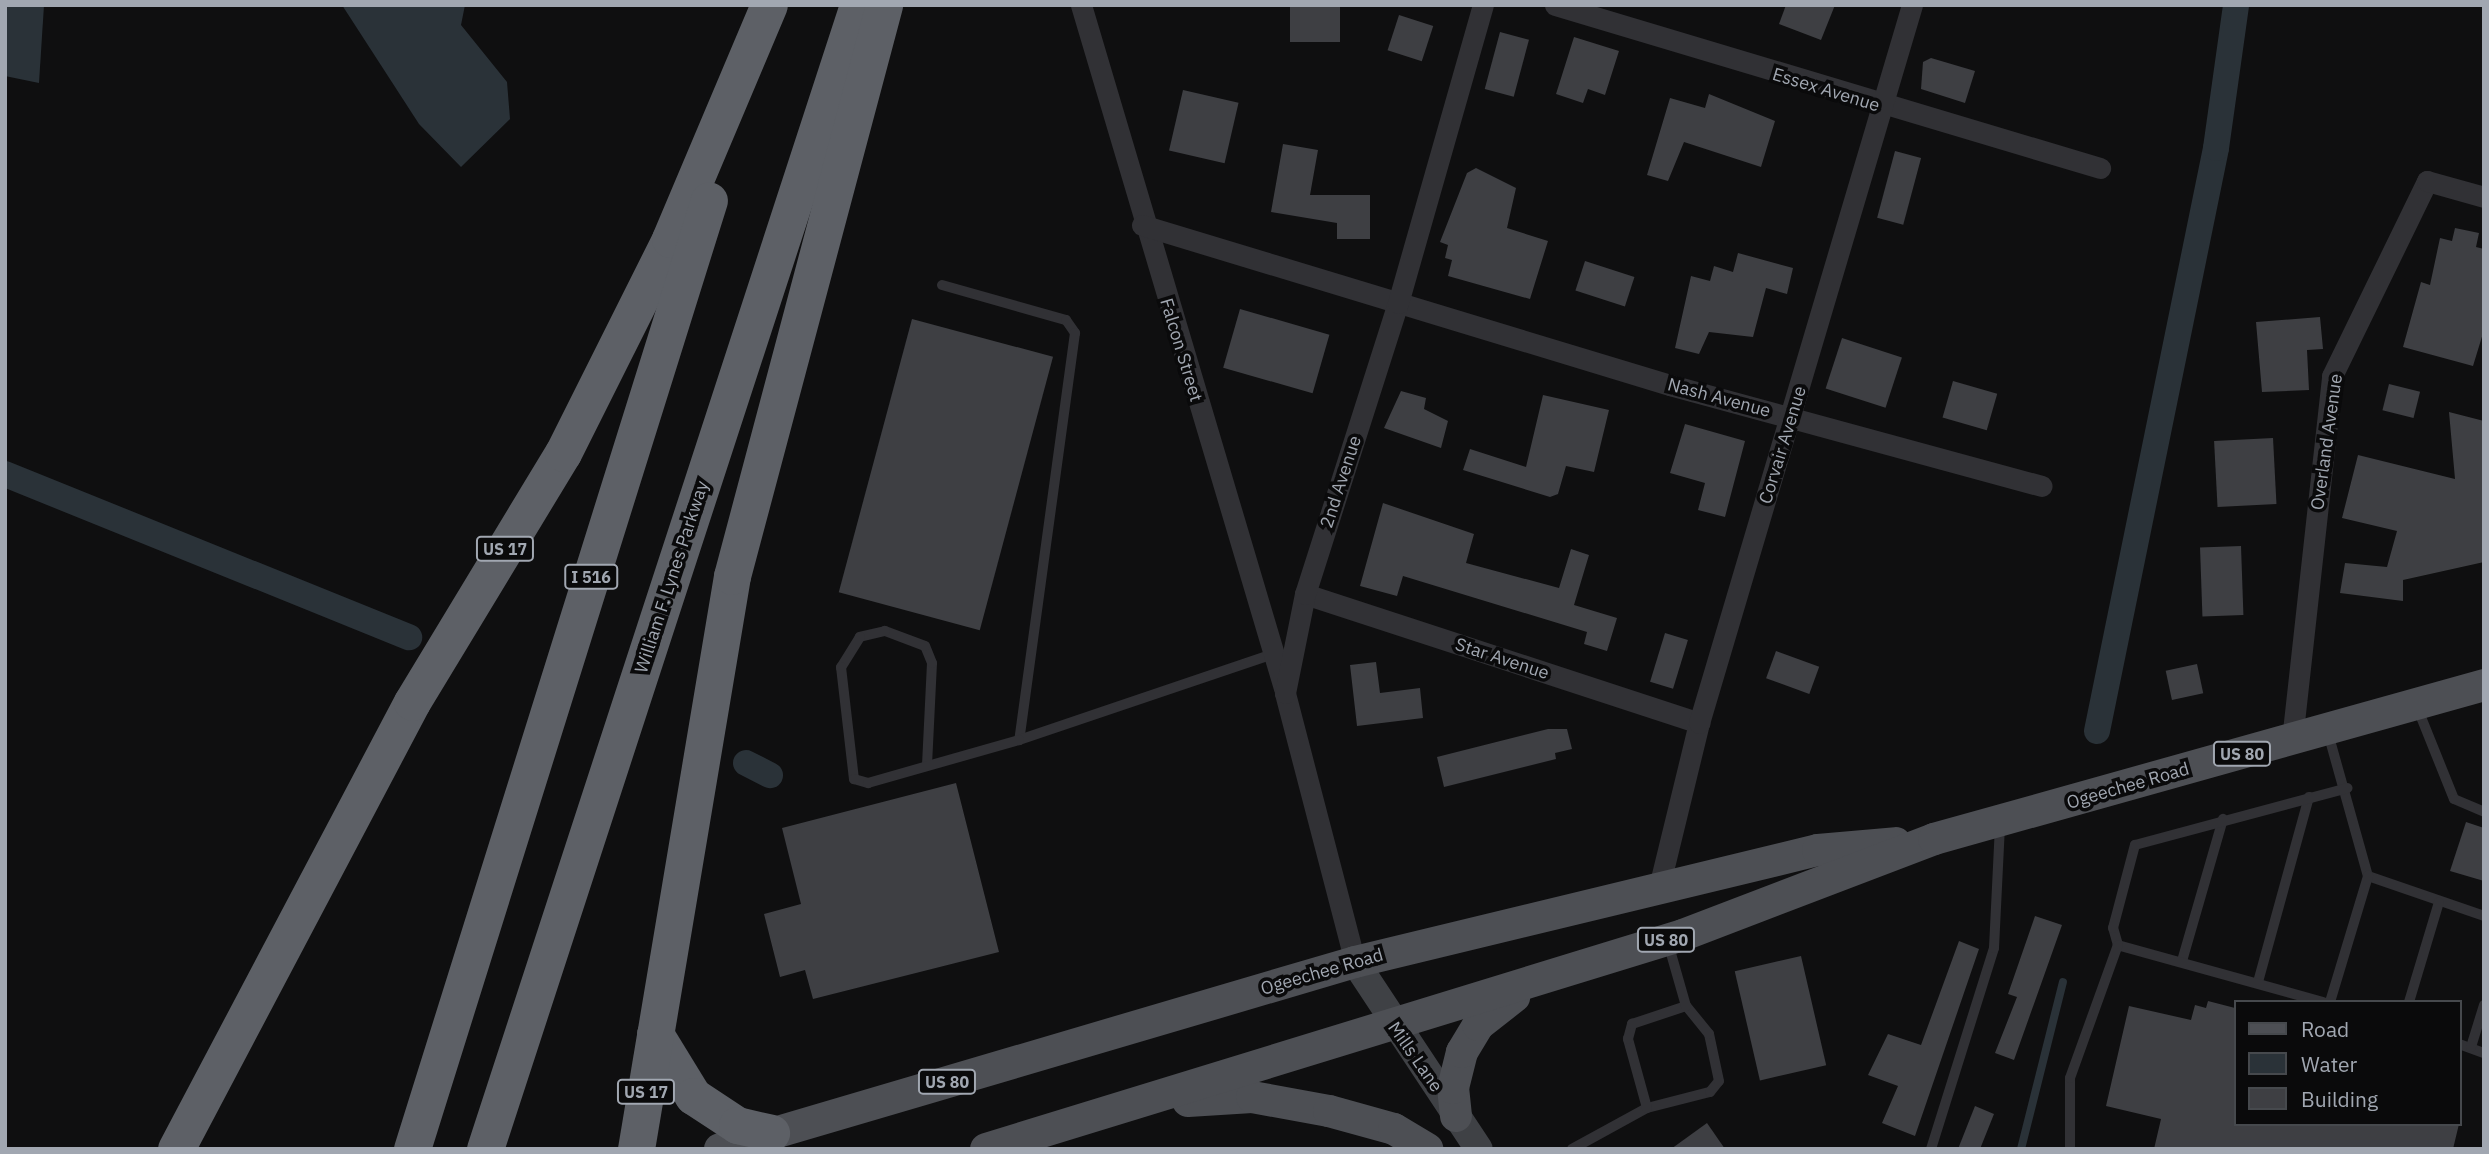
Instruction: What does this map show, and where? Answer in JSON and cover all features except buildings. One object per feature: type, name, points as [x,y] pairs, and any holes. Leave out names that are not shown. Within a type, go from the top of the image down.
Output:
[{"type":"highway","name":"I 516","points":[[412,1149],[769,5]]},
{"type":"highway","name":"US 17","points":[[176,1149],[412,702],[563,453],[670,239],[769,5]]},
{"type":"highway","name":"William F. Lynes Parkway","points":[[490,1135],[858,5]]},
{"type":"highway","name":"US 17","points":[[636,1149],[732,576],[884,5]]},
{"type":"highway","points":[[655,1034],[693,1097],[737,1125],[771,1133]]},
{"type":"main road","name":"Ogeechee Road","points":[[986,1149],[1016,1144],[1131,1104],[1394,1028],[1667,940],[1934,839],[2484,685]]},
{"type":"main road","name":"Ogeechee Road","points":[[720,1149],[1355,962],[1818,850],[1934,839]]},
{"type":"main road","name":"Mills Lane","points":[[1355,962],[1394,1028],[1479,1149]]},
{"type":"main road","points":[[1456,1116],[1453,1088],[1462,1052],[1478,1025],[1532,984]]},
{"type":"main road","points":[[1131,1104],[1252,1097],[1394,1129],[1427,1149]]},
{"type":"street","name":"Falcon Street","points":[[1081,5],[1142,225],[1285,693]]},
{"type":"street","name":"2nd Avenue","points":[[1355,962],[1285,693],[1305,594],[1398,303],[1483,5]]},
{"type":"street","name":"Essex Avenue","points":[[1555,5],[1882,107],[2100,168]]},
{"type":"street","name":"Corvair Avenue","points":[[1659,887],[1699,723],[1912,5]]},
{"type":"street","name":"Overland Avenue","points":[[2292,740],[2332,376],[2427,181],[2484,197]]},
{"type":"street","name":"Nash Avenue","points":[[1142,225],[1398,303],[2041,486]]},
{"type":"street","name":"Star Avenue","points":[[1305,594],[1699,723]]},
{"type":"lane","points":[[942,285],[1066,320],[1075,333],[1019,740]]},
{"type":"lane","points":[[927,765],[932,663],[925,646],[885,631],[860,637],[841,667],[854,779],[868,783],[1019,740],[1273,654]]},
{"type":"lane","points":[[2416,705],[2454,799],[2484,813]]},
{"type":"lane","points":[[2327,730],[2347,788],[2368,876],[2331,1000]]},
{"type":"lane","points":[[2070,1149],[2070,1078],[2118,945],[2113,928],[2134,845],[2223,819],[2347,788]]},
{"type":"lane","points":[[2258,982],[2309,797]]},
{"type":"lane","points":[[2182,961],[2223,819]]},
{"type":"lane","points":[[1931,1149],[1994,948],[2000,821]]},
{"type":"lane","points":[[2368,876],[2484,916]]},
{"type":"lane","points":[[2410,1000],[2439,902]]},
{"type":"lane","points":[[1572,1149],[1647,1108],[1710,1092],[1719,1082],[1709,1034],[1686,1006],[1667,940]]},
{"type":"lane","points":[[2118,945],[2316,1000]]},
{"type":"lane","points":[[2471,1047],[2484,1005]]},
{"type":"lane","points":[[1647,1108],[1628,1039],[1632,1024],[1686,1006]]},
{"type":"lane","points":[[2461,1044],[2484,1053]]},
{"type":"water","points":[[5,5],[44,5],[39,83],[5,76]]},
{"type":"water","points":[[342,5],[465,5],[461,25],[507,82],[510,119],[461,167],[419,124]]},
{"type":"waterway","points":[[2097,731],[2216,148],[2236,5]]},
{"type":"waterway","points":[[5,474],[409,637]]},
{"type":"waterway","points":[[746,763],[770,775]]},
{"type":"waterway","points":[[2021,1149],[2063,982]]}]
